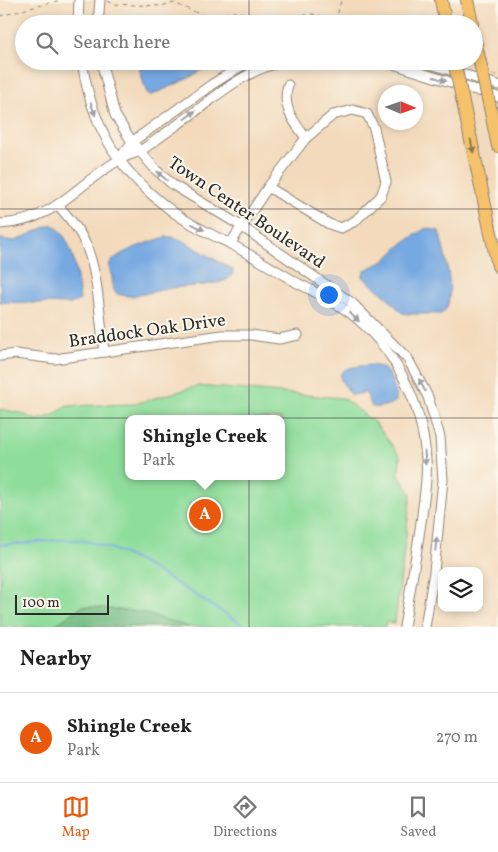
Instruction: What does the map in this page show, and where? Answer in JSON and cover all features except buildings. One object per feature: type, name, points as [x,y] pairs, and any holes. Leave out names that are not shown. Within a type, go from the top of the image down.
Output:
[{"type":"highway","points":[[441,0],[444,15]]},
{"type":"highway","points":[[467,0],[470,15]]},
{"type":"highway","points":[[456,70],[498,266]]},
{"type":"highway","points":[[483,70],[493,100],[498,146]]},
{"type":"street","points":[[78,15],[79,0]]},
{"type":"street","points":[[99,15],[100,0]]},
{"type":"street","name":"Town Center Boulevard","points":[[84,70],[91,106],[102,130],[119,159],[134,178],[190,223],[349,312],[373,334],[395,361],[411,393],[420,419],[426,460],[425,489],[419,537],[404,627]]},
{"type":"street","name":"Town Center Boulevard","points":[[103,70],[115,115],[132,142],[156,170],[173,185],[241,226],[352,303],[408,359],[428,398],[440,437],[443,480],[434,572],[425,627]]},
{"type":"street","points":[[0,224],[29,220],[44,214],[58,205],[119,159],[132,142],[235,70]]},
{"type":"street","points":[[119,159],[140,151],[234,82],[256,70]]},
{"type":"street","points":[[410,70],[493,100]]},
{"type":"street","points":[[449,70],[498,86]]},
{"type":"street","points":[[288,86],[285,100],[290,115],[306,138]]},
{"type":"street","points":[[230,244],[268,187],[306,138],[333,115],[353,110],[367,114],[374,128],[386,182],[381,196],[355,220],[341,228],[329,224],[268,187]]},
{"type":"street","points":[[58,205],[75,226],[89,252],[93,268],[104,352]]},
{"type":"street","name":"Braddock Oak Drive","points":[[0,356],[16,354],[55,359],[222,335],[252,334],[279,340],[298,335]]},
{"type":"path","points":[[0,16],[61,0]]},
{"type":"path","points":[[105,0],[113,4],[160,6],[169,3],[180,4],[202,15],[247,13],[258,15]]},
{"type":"path","points":[[337,15],[340,0]]},
{"type":"green space","points":[[198,386],[343,398],[375,423],[400,456],[399,476],[411,494],[395,623],[386,622],[385,627],[0,627],[0,409],[20,413],[37,420],[52,416],[67,406],[134,404]]},
{"type":"green space","points":[[83,606],[140,612],[190,627],[52,627]]},
{"type":"water","points":[[140,70],[201,70],[189,78],[152,95],[149,95]]},
{"type":"water","points":[[52,224],[65,238],[70,248],[76,269],[80,300],[71,304],[0,302],[0,239],[15,241]]},
{"type":"water","points":[[426,228],[439,231],[449,276],[449,299],[446,308],[441,314],[402,313],[388,298],[363,277],[363,274],[365,270],[384,261],[403,243]]},
{"type":"water","points":[[166,237],[182,240],[233,270],[233,274],[224,281],[211,284],[171,288],[130,296],[118,294],[113,289],[109,267],[112,261],[134,248]]},
{"type":"water","points":[[372,365],[383,368],[389,375],[396,393],[396,401],[381,407],[372,407],[366,393],[352,395],[342,382],[340,377],[345,370]]},
{"type":"waterway","points":[[0,545],[76,540],[107,547],[155,570],[246,627]]},
{"type":"place","name":"Shingle Creek","points":[[205,515]]}]
